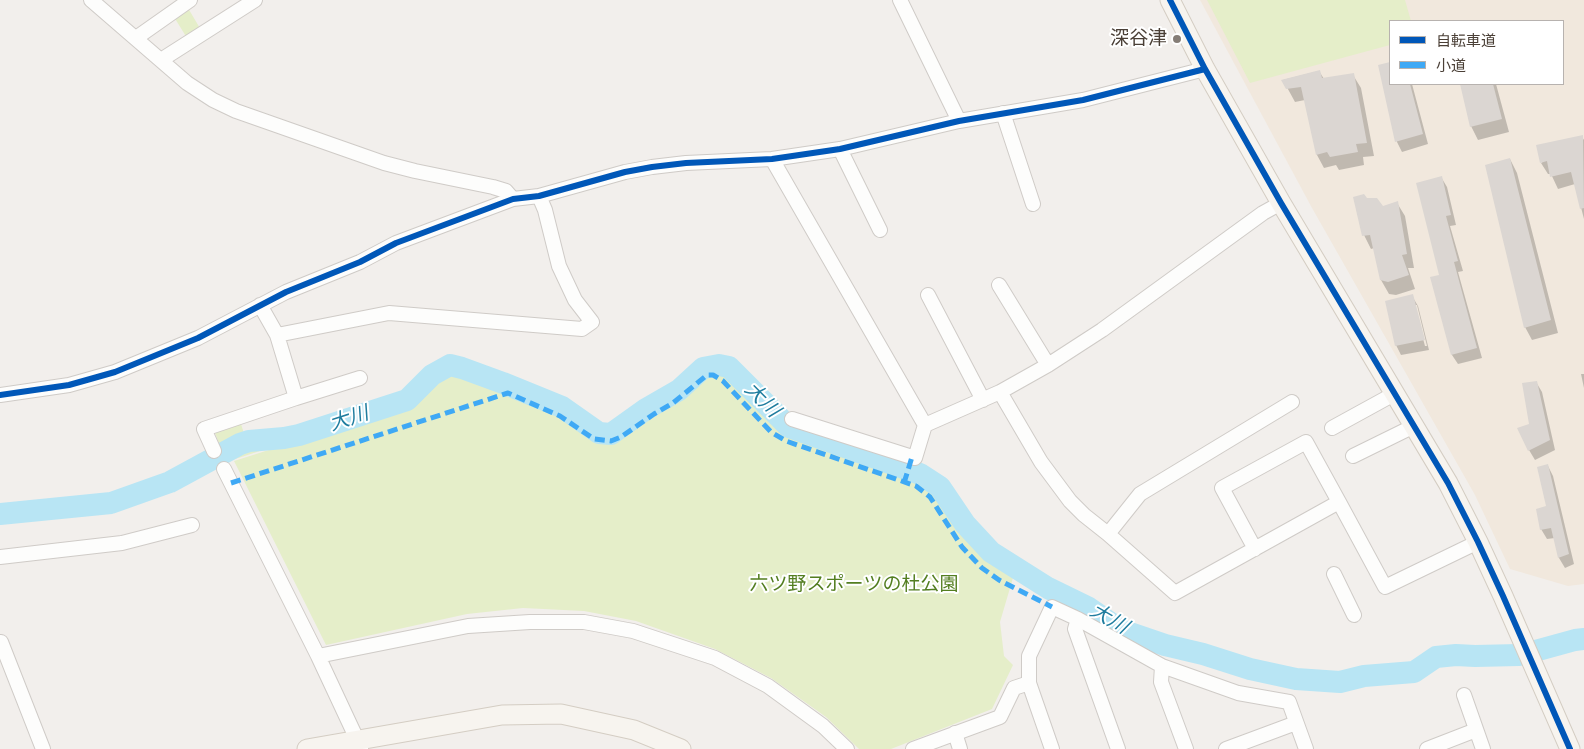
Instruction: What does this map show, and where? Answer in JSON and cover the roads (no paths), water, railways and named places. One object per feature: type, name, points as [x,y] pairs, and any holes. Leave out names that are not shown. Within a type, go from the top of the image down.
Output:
[{"type":"street","points":[[92,0],[187,83],[213,100],[241,113],[384,163],[415,172],[493,187],[506,191],[513,199]]},
{"type":"street","points":[[136,38],[190,0]]},
{"type":"street","points":[[161,60],[255,0]]},
{"type":"street","points":[[900,0],[959,121]]},
{"type":"street","points":[[1170,0],[1205,69],[1281,203],[1448,483],[1478,542],[1570,749]]},
{"type":"street","points":[[0,395],[69,385],[115,372],[198,338],[286,292],[360,262],[396,243],[513,199],[539,196],[625,172],[652,167],[686,163],[772,159],[840,149],[959,121],[1083,100],[1205,69]]},
{"type":"street","points":[[1003,113],[1032,204]]},
{"type":"street","points":[[840,149],[880,230]]},
{"type":"street","points":[[772,159],[925,425],[915,458],[792,419]]},
{"type":"street","points":[[277,335],[389,314],[582,329],[592,322],[575,300],[558,266],[545,210],[539,196]]},
{"type":"street","points":[[925,425],[1000,392],[1048,365],[1102,330],[1263,213],[1281,203]]},
{"type":"street","points":[[999,285],[1048,365]]},
{"type":"street","points":[[928,295],[983,400]]},
{"type":"street","points":[[260,305],[277,335],[296,398]]},
{"type":"street","points":[[214,451],[204,429],[360,378]]},
{"type":"street","points":[[1000,392],[1041,462],[1070,501],[1175,593],[1339,502]]},
{"type":"street","points":[[1332,428],[1394,394]]},
{"type":"street","points":[[1108,534],[1140,494],[1292,402]]},
{"type":"street","points":[[1353,456],[1414,426]]},
{"type":"street","points":[[1255,548],[1222,488],[1306,442],[1385,587],[1478,542]]},
{"type":"street","points":[[224,469],[318,656],[360,745]]},
{"type":"street","points":[[0,557],[122,543],[192,525]]},
{"type":"street","points":[[1334,574],[1354,615]]},
{"type":"street","points":[[1052,749],[1029,683],[1029,656],[1052,607],[1078,619],[1162,666],[1238,693],[1289,702],[1306,749]]},
{"type":"street","points":[[1078,619],[1075,629],[1118,749]]},
{"type":"street","points":[[318,656],[468,626],[530,622],[584,622],[633,631],[715,658],[768,686],[823,726],[847,749]]},
{"type":"street","points":[[1,642],[42,749]]},
{"type":"street","points":[[1162,666],[1161,682],[1186,749]]},
{"type":"street","points":[[913,749],[1000,717],[1014,688],[1029,683]]},
{"type":"street","points":[[1464,695],[1483,749]]},
{"type":"street","points":[[307,749],[360,745],[502,715],[561,714],[634,730],[681,749]]},
{"type":"street","points":[[1230,748],[1296,723]]},
{"type":"street","points":[[1427,749],[1476,730]]},
{"type":"street","points":[[955,733],[960,749]]},
{"type":"waterway","name":"大川","points":[[0,514],[111,503],[170,482],[240,444],[249,441],[299,435],[407,400],[432,375],[450,365],[503,383],[562,407],[599,433],[611,434],[646,409],[679,390],[703,368],[719,365],[729,367],[789,427],[920,474],[940,487],[965,524],[991,552],[1048,588],[1089,608],[1121,630],[1165,645],[1203,654],[1250,669],[1296,679],[1340,682],[1364,676],[1414,672],[1436,657],[1456,655],[1519,655]]},
{"type":"waterway","name":"大川","points":[[1535,651],[1584,639]]},
{"type":"place","name":"深谷津","points":[[1177,39]]},
{"type":"park label","name":"六ツ野スポーツの杜公園","points":[[854,585]]}]
